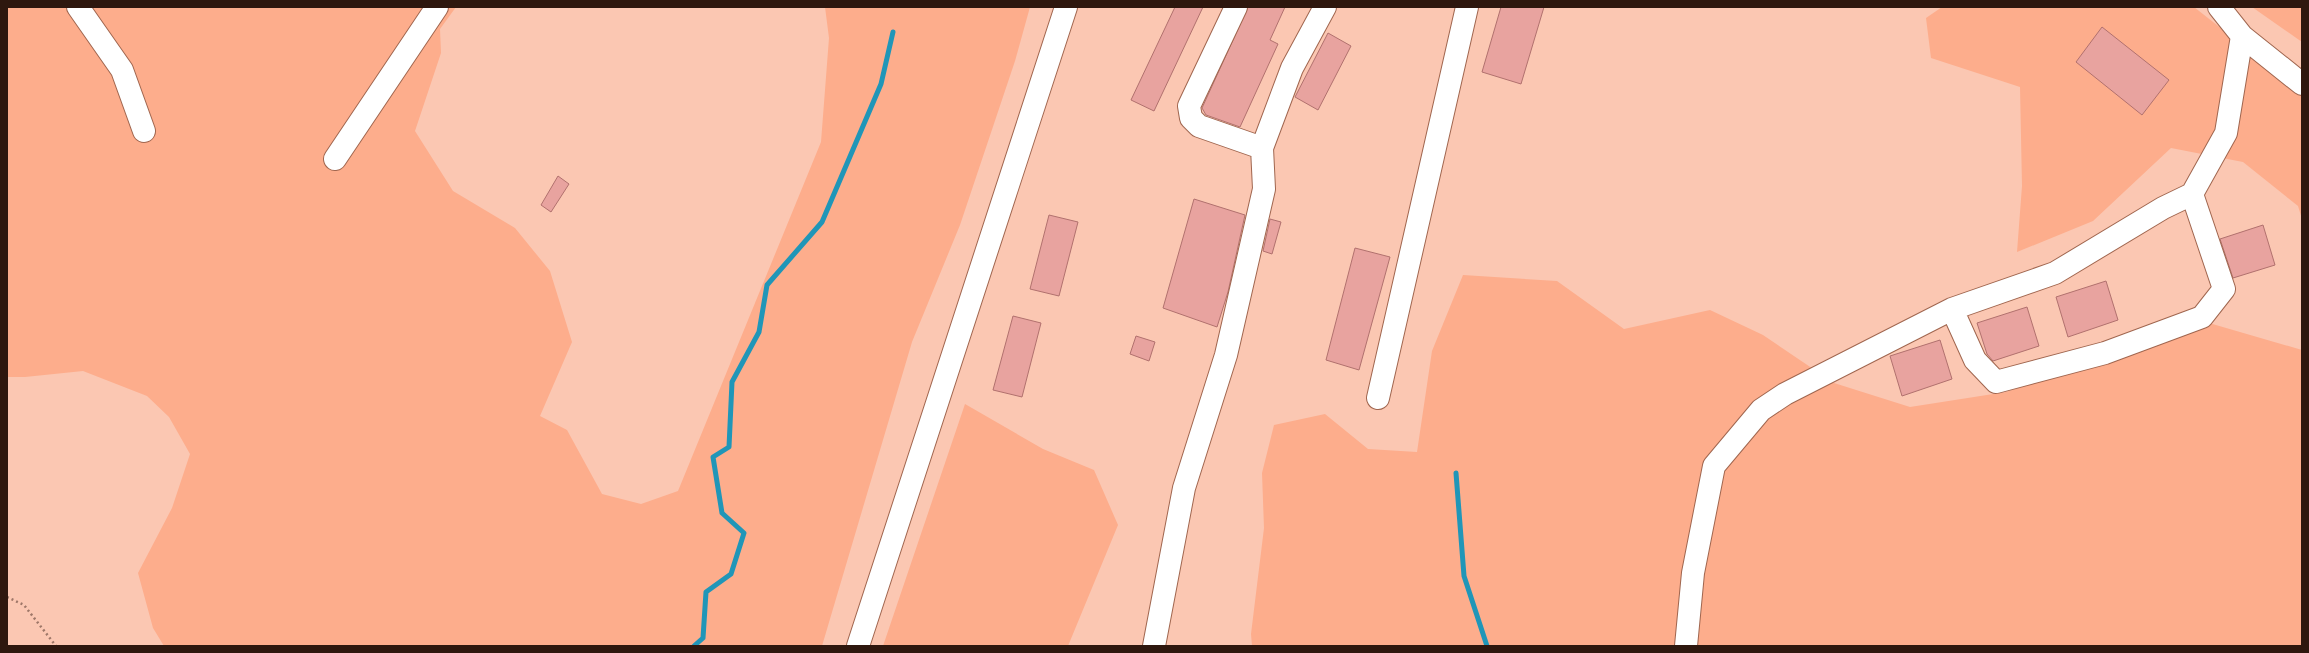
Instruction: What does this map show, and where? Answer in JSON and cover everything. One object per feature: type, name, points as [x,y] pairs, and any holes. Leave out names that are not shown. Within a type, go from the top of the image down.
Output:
[{"type":"street","points":[[78,7],[122,70],[144,132]]},
{"type":"street","points":[[335,159],[437,7]]},
{"type":"street","points":[[858,646],[1066,7]]},
{"type":"street","points":[[1236,7],[1189,106],[1191,118],[1199,126],[1262,148]]},
{"type":"street","points":[[1154,646],[1184,488],[1226,355],[1264,189],[1262,148],[1292,68],[1325,7]]},
{"type":"street","points":[[1378,398],[1467,7]]},
{"type":"street","points":[[2219,7],[2242,36],[2302,84]]},
{"type":"street","points":[[1686,646],[1693,573],[1714,466],[1761,410],[1785,394],[1952,309],[2055,273],[2163,208],[2192,194],[2226,133],[2242,36]]},
{"type":"street","points":[[1952,309],[1975,360],[1996,382],[2105,353],[2202,317],[2224,289],[2192,194]]},
{"type":"path","points":[[7,596],[24,605],[56,646]]},
{"type":"shaded area","points":[[7,7],[456,7],[440,29],[441,53],[415,131],[453,191],[515,228],[550,271],[572,342],[540,416],[567,430],[602,494],[641,504],[678,491],[821,142],[829,38],[825,7],[1030,7],[1015,61],[960,225],[912,342],[822,646],[164,646],[153,628],[138,573],[172,508],[190,454],[169,417],[147,396],[83,371],[25,377],[7,377]]},
{"type":"shaded area","points":[[1942,7],[2194,7],[2302,92],[2302,219],[2298,206],[2243,162],[2171,148],[2093,221],[2017,252],[2022,186],[2020,87],[1931,58],[1926,18]]},
{"type":"shaded area","points":[[2252,7],[2302,7],[2302,42]]},
{"type":"shaded area","points":[[1463,275],[1557,281],[1624,329],[1710,310],[1763,335],[1834,383],[1910,407],[2006,392],[2209,323],[2302,350],[2302,646],[1252,646],[1251,634],[1264,528],[1262,473],[1274,425],[1325,414],[1368,449],[1417,452],[1432,351]]},
{"type":"shaded area","points":[[965,404],[1043,449],[1094,470],[1118,525],[1068,646],[883,646]]},
{"type":"building","points":[[1175,7],[1203,7],[1154,111],[1131,100]]},
{"type":"building","points":[[1248,7],[1285,7],[1270,40],[1278,44],[1240,127],[1206,115],[1202,108]]},
{"type":"building","points":[[1501,7],[1544,7],[1521,84],[1482,72]]},
{"type":"building","points":[[2102,27],[2169,80],[2142,115],[2076,62]]},
{"type":"building","points":[[1328,33],[1351,46],[1318,110],[1295,97]]},
{"type":"building","points":[[558,176],[569,184],[551,212],[541,205]]},
{"type":"building","points":[[1194,199],[1245,215],[1228,292],[1217,327],[1163,308]]},
{"type":"building","points":[[1049,215],[1078,222],[1059,296],[1030,289]]},
{"type":"building","points":[[1270,219],[1281,222],[1272,254],[1263,251]]},
{"type":"building","points":[[2263,225],[2275,265],[2233,278],[2220,239]]},
{"type":"building","points":[[1355,248],[1390,257],[1359,370],[1326,360]]},
{"type":"building","points":[[2106,281],[2118,320],[2068,337],[2056,297]]},
{"type":"building","points":[[2027,307],[2039,346],[1993,361],[1987,354],[1977,323]]},
{"type":"building","points":[[1013,316],[1041,323],[1022,397],[993,390]]},
{"type":"building","points":[[1136,336],[1155,342],[1149,361],[1130,354]]},
{"type":"building","points":[[1940,340],[1952,379],[1902,396],[1890,356]]},
{"type":"waterway","points":[[694,646],[703,638],[706,592],[731,574],[744,533],[722,513],[713,457],[729,447],[732,382],[759,332],[767,285],[822,222],[881,84],[893,32]]},
{"type":"waterway","points":[[1456,473],[1464,576],[1487,646]]}]
